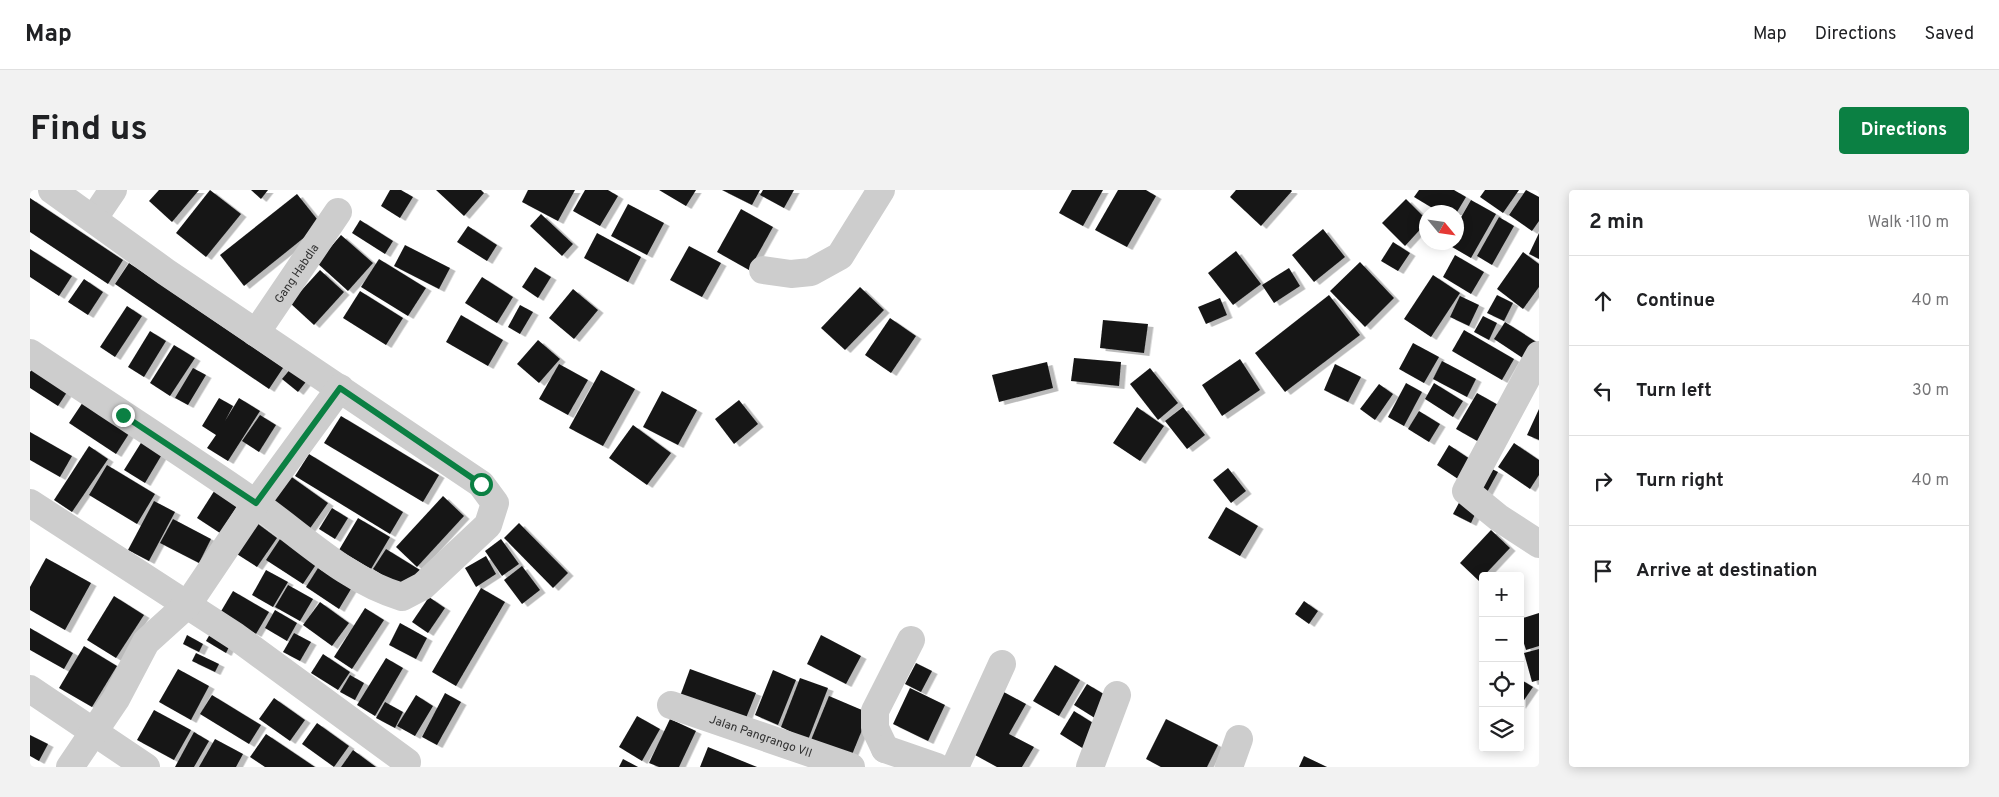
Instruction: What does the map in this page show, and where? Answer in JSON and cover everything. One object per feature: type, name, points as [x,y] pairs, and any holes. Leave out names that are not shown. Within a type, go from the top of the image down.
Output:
[{"type":"street","points":[[30,353],[256,503],[372,587],[402,597],[423,586],[488,525],[496,503],[481,484],[166,272],[94,218],[52,190]]},
{"type":"street","points":[[94,218],[113,190]]},
{"type":"street","points":[[763,270],[791,274],[811,272],[840,256],[882,190]]},
{"type":"street","name":"Gang Habdla","points":[[256,332],[338,212]]},
{"type":"street","points":[[1539,355],[1466,492],[1499,518],[1539,544]]},
{"type":"street","points":[[70,767],[116,699],[146,642],[188,604],[256,503],[340,388]]},
{"type":"street","points":[[30,503],[235,636],[407,762]]},
{"type":"street","points":[[911,640],[875,711],[875,728],[895,752],[937,767]]},
{"type":"street","points":[[955,767],[1002,664]]},
{"type":"street","points":[[30,689],[146,767]]},
{"type":"street","points":[[1090,767],[1117,694]]},
{"type":"street","name":"Jalan Pangrango VII","points":[[671,704],[851,767]]},
{"type":"street","points":[[1229,767],[1239,738]]},
{"type":"street","points":[[862,767],[895,752]]},
{"type":"building","points":[[159,190],[199,190],[172,222],[149,201]]},
{"type":"building","points":[[210,190],[241,214],[206,257],[176,233]]},
{"type":"building","points":[[251,190],[268,190],[261,199]]},
{"type":"building","points":[[390,190],[401,190],[413,197],[400,218],[381,206]]},
{"type":"building","points":[[436,190],[481,190],[484,193],[464,216]]},
{"type":"building","points":[[528,190],[575,190],[558,221],[522,202]]},
{"type":"building","points":[[585,190],[608,190],[618,196],[600,226],[573,211]]},
{"type":"building","points":[[659,190],[696,190],[686,206]]},
{"type":"building","points":[[722,190],[760,190],[752,205]]},
{"type":"building","points":[[763,190],[794,190],[784,208],[760,195]]},
{"type":"building","points":[[1072,190],[1103,190],[1083,226],[1059,213]]},
{"type":"building","points":[[1118,190],[1146,190],[1156,196],[1127,247],[1095,230]]},
{"type":"building","points":[[1236,190],[1292,191],[1261,226],[1230,197]]},
{"type":"building","points":[[1419,190],[1454,190],[1466,197],[1461,205],[1427,205],[1414,197]]},
{"type":"building","points":[[1485,190],[1519,190],[1503,213],[1480,197]]},
{"type":"building","points":[[1526,190],[1539,197],[1539,221],[1532,231],[1509,215]]},
{"type":"building","points":[[297,194],[321,224],[244,286],[220,255]]},
{"type":"building","points":[[30,198],[123,260],[108,284],[30,232]]},
{"type":"building","points":[[1406,199],[1419,212],[1419,231],[1405,246],[1382,223]]},
{"type":"building","points":[[1471,200],[1496,214],[1471,258],[1457,250],[1464,250],[1464,212]]},
{"type":"building","points":[[628,204],[664,223],[647,255],[611,236]]},
{"type":"building","points":[[741,209],[773,227],[749,270],[717,252]]},
{"type":"building","points":[[541,214],[573,244],[562,256],[530,226]]},
{"type":"building","points":[[1499,217],[1514,226],[1492,265],[1477,256]]},
{"type":"building","points":[[360,220],[393,241],[385,254],[352,233]]},
{"type":"building","points":[[468,226],[497,245],[487,261],[457,242]]},
{"type":"building","points":[[1323,229],[1345,257],[1314,282],[1292,255]]},
{"type":"building","points":[[597,233],[641,257],[628,282],[584,258]]},
{"type":"building","points":[[1539,233],[1539,259],[1529,254]]},
{"type":"building","points":[[341,235],[373,263],[348,291],[317,263]]},
{"type":"building","points":[[1393,242],[1410,253],[1398,271],[1381,261]]},
{"type":"building","points":[[405,245],[450,268],[439,289],[394,266]]},
{"type":"building","points":[[689,246],[721,263],[702,297],[670,280]]},
{"type":"building","points":[[30,249],[72,276],[59,296],[30,277]]},
{"type":"building","points":[[1236,251],[1261,284],[1233,305],[1208,273]]},
{"type":"building","points":[[1523,252],[1539,264],[1539,287],[1523,309],[1497,289]]},
{"type":"building","points":[[1455,255],[1484,272],[1471,294],[1443,277]]},
{"type":"building","points":[[379,259],[426,288],[408,316],[361,287]]},
{"type":"building","points":[[1360,262],[1394,298],[1365,327],[1330,291]]},
{"type":"building","points":[[129,263],[283,368],[269,389],[115,284]]},
{"type":"building","points":[[535,267],[551,277],[538,298],[522,287]]},
{"type":"building","points":[[1289,268],[1300,286],[1274,303],[1262,285]]},
{"type":"building","points":[[320,270],[344,292],[314,325],[290,303]]},
{"type":"building","points":[[1433,275],[1460,293],[1431,337],[1404,319]]},
{"type":"building","points":[[482,277],[513,297],[497,323],[465,303]]},
{"type":"building","points":[[84,279],[103,292],[88,315],[68,302]]},
{"type":"building","points":[[860,287],[884,310],[845,350],[821,328]]},
{"type":"building","points":[[573,289],[598,310],[574,339],[549,318]]},
{"type":"building","points":[[360,291],[403,318],[386,345],[343,318]]},
{"type":"building","points":[[1329,295],[1360,335],[1285,392],[1255,353]]},
{"type":"building","points":[[1497,295],[1513,303],[1504,321],[1487,313]]},
{"type":"building","points":[[1460,296],[1479,305],[1469,326],[1450,317]]},
{"type":"building","points":[[1220,298],[1227,315],[1206,324],[1198,307]]},
{"type":"building","points":[[520,305],[533,312],[520,334],[508,327]]},
{"type":"building","points":[[127,306],[142,316],[115,357],[100,347]]},
{"type":"building","points":[[461,315],[503,340],[488,366],[446,342]]},
{"type":"building","points":[[1483,316],[1497,323],[1489,340],[1474,332]]},
{"type":"building","points":[[890,318],[916,336],[891,373],[865,355]]},
{"type":"building","points":[[1103,320],[1148,324],[1144,353],[1100,348]]},
{"type":"building","points":[[1505,322],[1538,343],[1527,361],[1494,339]]},
{"type":"building","points":[[1464,330],[1514,359],[1502,380],[1452,351]]},
{"type":"building","points":[[150,331],[166,341],[144,377],[128,367]]},
{"type":"building","points":[[538,340],[560,359],[539,383],[517,364]]},
{"type":"building","points":[[1413,343],[1439,357],[1424,383],[1399,369]]},
{"type":"building","points":[[174,345],[195,358],[170,396],[150,383]]},
{"type":"building","points":[[1074,358],[1121,362],[1119,386],[1071,381]]},
{"type":"building","points":[[1240,359],[1260,390],[1222,416],[1202,385]]},
{"type":"building","points":[[38,360],[73,383],[58,406],[30,388],[30,372]]},
{"type":"building","points":[[1442,361],[1476,379],[1467,397],[1433,379]]},
{"type":"building","points":[[296,362],[312,374],[298,392],[282,379]]},
{"type":"building","points":[[1047,362],[1053,388],[999,402],[992,375]]},
{"type":"building","points":[[559,364],[588,380],[568,415],[539,399]]},
{"type":"building","points":[[1335,364],[1361,377],[1348,402],[1324,390]]},
{"type":"building","points":[[193,368],[206,375],[188,405],[175,398]]},
{"type":"building","points":[[1150,368],[1178,403],[1158,420],[1130,384]]},
{"type":"building","points":[[601,370],[635,389],[603,446],[569,428]]},
{"type":"building","points":[[1406,383],[1422,392],[1404,426],[1388,417]]},
{"type":"building","points":[[1434,383],[1463,401],[1453,417],[1425,399]]},
{"type":"building","points":[[1379,384],[1393,394],[1375,420],[1360,409]]},
{"type":"building","points":[[662,391],[697,410],[678,445],[643,427]]},
{"type":"building","points":[[1477,393],[1500,406],[1479,442],[1456,429]]},
{"type":"building","points":[[219,398],[233,406],[225,421],[239,398],[260,411],[228,461],[207,448],[216,435],[202,426]]},
{"type":"building","points":[[85,399],[132,429],[116,454],[69,423]]},
{"type":"building","points":[[739,400],[758,424],[734,444],[715,419]]},
{"type":"building","points":[[1137,407],[1164,426],[1140,461],[1113,443]]},
{"type":"building","points":[[1183,407],[1205,435],[1187,449],[1165,421]]},
{"type":"building","points":[[1539,409],[1539,440],[1527,435]]},
{"type":"building","points":[[1419,411],[1440,424],[1429,442],[1408,429]]},
{"type":"building","points":[[260,415],[276,425],[259,452],[242,441]]},
{"type":"building","points":[[341,416],[439,475],[423,502],[324,443]]},
{"type":"building","points":[[633,425],[671,453],[647,485],[609,458]]},
{"type":"building","points":[[30,432],[72,456],[60,477],[30,460]]},
{"type":"building","points":[[144,438],[164,451],[145,483],[124,470]]},
{"type":"building","points":[[1514,443],[1539,460],[1539,475],[1530,489],[1498,467]]},
{"type":"building","points":[[1449,445],[1470,459],[1458,479],[1437,465]]},
{"type":"building","points":[[89,446],[108,459],[72,512],[54,500]]},
{"type":"building","points":[[309,454],[403,512],[390,534],[295,476]]},
{"type":"building","points":[[107,465],[155,494],[137,524],[89,495]]},
{"type":"building","points":[[1486,466],[1498,472],[1486,494],[1474,488]]},
{"type":"building","points":[[1228,468],[1246,491],[1231,503],[1213,480]]},
{"type":"building","points":[[286,473],[328,503],[306,534],[264,504]]},
{"type":"building","points":[[218,485],[241,500],[220,533],[197,518]]},
{"type":"building","points":[[443,496],[464,516],[417,567],[396,547]]},
{"type":"building","points":[[1461,499],[1478,508],[1471,523],[1453,514]]},
{"type":"building","points":[[154,501],[175,512],[149,561],[128,550]]},
{"type":"building","points":[[1226,507],[1258,526],[1240,556],[1208,538]]},
{"type":"building","points":[[332,508],[348,518],[335,539],[319,529]]},
{"type":"building","points":[[250,518],[277,538],[257,567],[229,549]]},
{"type":"building","points":[[358,518],[390,537],[371,569],[339,550]]},
{"type":"building","points":[[173,519],[211,539],[199,563],[160,543]]},
{"type":"building","points":[[519,523],[568,573],[553,588],[504,538]]},
{"type":"building","points":[[1491,530],[1510,548],[1487,572],[1479,572],[1479,581],[1460,563]]},
{"type":"building","points":[[280,539],[317,563],[303,584],[266,560]]},
{"type":"building","points":[[501,539],[519,564],[502,576],[485,551]]},
{"type":"building","points":[[386,549],[420,570],[407,591],[373,569]]},
{"type":"building","points":[[486,556],[496,574],[476,587],[465,568]]},
{"type":"building","points":[[46,558],[91,583],[65,630],[30,610],[30,587]]},
{"type":"building","points":[[522,566],[540,590],[522,604],[504,580]]},
{"type":"building","points":[[318,568],[351,589],[339,609],[306,587]]},
{"type":"building","points":[[266,570],[288,582],[273,607],[252,595]]},
{"type":"building","points":[[288,585],[313,599],[300,621],[275,607]]},
{"type":"building","points":[[481,588],[505,602],[456,686],[432,672]]},
{"type":"building","points":[[233,591],[269,612],[256,634],[220,613]]},
{"type":"building","points":[[114,596],[144,615],[116,658],[87,640]]},
{"type":"building","points":[[429,597],[445,608],[428,633],[412,622]]},
{"type":"building","points":[[1304,601],[1318,611],[1309,624],[1295,614]]},
{"type":"building","points":[[320,602],[349,623],[332,646],[303,625]]},
{"type":"building","points":[[365,608],[384,620],[352,669],[334,657]]},
{"type":"building","points":[[275,610],[297,623],[287,641],[265,628]]},
{"type":"building","points":[[1539,613],[1539,646],[1526,650],[1524,644],[1524,618]]},
{"type":"building","points":[[400,623],[427,638],[416,659],[389,645]]},
{"type":"building","points":[[30,628],[73,653],[64,669],[30,650]]},
{"type":"building","points":[[294,633],[311,642],[300,661],[283,652]]},
{"type":"building","points":[[210,634],[230,645],[226,653],[206,641]]},
{"type":"building","points":[[187,635],[203,644],[199,652],[183,644]]},
{"type":"building","points":[[821,635],[861,656],[846,684],[807,664]]},
{"type":"building","points":[[84,646],[117,666],[92,707],[59,688]]},
{"type":"building","points":[[1539,649],[1539,680],[1532,682],[1524,653]]},
{"type":"building","points":[[196,653],[219,664],[215,672],[192,661]]},
{"type":"building","points":[[323,654],[350,672],[338,690],[311,673]]},
{"type":"building","points":[[386,658],[403,668],[375,716],[357,705]]},
{"type":"building","points":[[916,663],[932,671],[921,692],[905,684]]},
{"type":"building","points":[[1055,665],[1080,680],[1059,716],[1033,701]]},
{"type":"building","points":[[178,669],[209,686],[191,720],[159,702]]},
{"type":"building","points":[[690,669],[756,693],[744,723],[679,699]]},
{"type":"building","points":[[773,670],[796,680],[778,725],[755,715]]},
{"type":"building","points":[[350,675],[364,683],[355,700],[340,692]]},
{"type":"building","points":[[800,678],[828,688],[808,740],[781,727]]},
{"type":"building","points":[[1524,681],[1533,687],[1524,700]]},
{"type":"building","points":[[1087,684],[1112,699],[1098,720],[1074,705]]},
{"type":"building","points":[[910,688],[945,705],[928,741],[893,724]]},
{"type":"building","points":[[1000,690],[1026,704],[1009,734],[1034,747],[1022,767],[997,767],[966,750]]},
{"type":"building","points":[[445,693],[461,702],[437,745],[422,737]]},
{"type":"building","points":[[212,695],[261,725],[249,744],[200,714]]},
{"type":"building","points":[[416,695],[433,706],[415,736],[397,726]]},
{"type":"building","points":[[829,696],[869,713],[851,757],[811,740]]},
{"type":"building","points":[[274,698],[305,720],[290,741],[259,719]]},
{"type":"building","points":[[385,702],[403,712],[395,728],[376,718]]},
{"type":"building","points":[[154,710],[191,730],[174,760],[137,740]]},
{"type":"building","points":[[1074,711],[1101,728],[1087,751],[1060,734]]},
{"type":"building","points":[[637,716],[660,729],[642,761],[619,747]]},
{"type":"building","points":[[670,719],[696,731],[679,767],[659,767],[649,763]]},
{"type":"building","points":[[1166,719],[1218,745],[1207,767],[1161,767],[1146,759]]},
{"type":"building","points":[[317,723],[349,746],[334,767],[302,744]]},
{"type":"building","points":[[194,732],[209,741],[194,767],[175,767]]},
{"type":"building","points":[[266,734],[315,767],[265,767],[250,757]]},
{"type":"building","points":[[30,735],[48,744],[39,761],[30,756]]},
{"type":"building","points":[[215,739],[243,754],[236,767],[199,767]]},
{"type":"building","points":[[708,747],[757,767],[700,767]]},
{"type":"building","points":[[353,750],[376,767],[341,767]]},
{"type":"building","points":[[1304,756],[1327,767],[1299,767]]},
{"type":"building","points":[[623,759],[638,767],[619,767]]},
{"type":"route","points":[[123,415],[256,503],[340,388],[481,484]]}]
